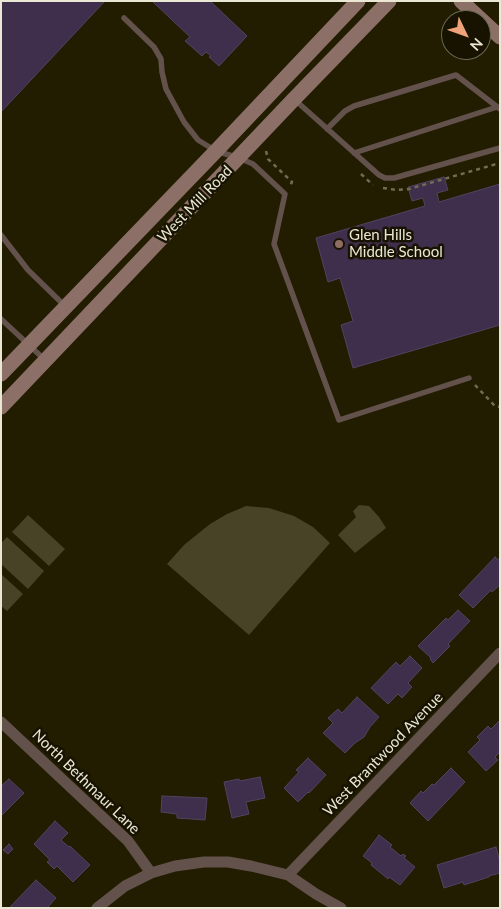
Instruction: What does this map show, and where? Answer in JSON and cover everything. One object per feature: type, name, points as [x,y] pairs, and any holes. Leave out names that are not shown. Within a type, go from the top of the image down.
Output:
[{"type":"main road","name":"West Mill Road","points":[[1,374],[358,1]]},
{"type":"main road","name":"West Mill Road","points":[[1,407],[389,1]]},
{"type":"main road","points":[[461,1],[500,37]]},
{"type":"street","name":"West Brantwood Avenue","points":[[288,875],[500,653]]},
{"type":"street","name":"North Bethmaur Lane","points":[[2,723],[128,842],[151,873]]},
{"type":"street","points":[[97,908],[125,886],[151,873],[175,866],[204,862],[228,862],[288,875],[341,908]]},
{"type":"lane","points":[[124,18],[158,53],[161,59],[166,88],[184,122],[198,140],[216,151],[253,164],[285,194],[274,244],[339,420],[469,378]]},
{"type":"lane","points":[[326,128],[345,111],[354,106],[456,75],[498,108]]},
{"type":"lane","points":[[294,99],[379,175],[385,178],[394,178],[500,148]]},
{"type":"lane","points":[[354,153],[498,108]]},
{"type":"lane","points":[[1,235],[28,270],[66,307]]},
{"type":"lane","points":[[1,319],[46,360]]},
{"type":"path","points":[[266,151],[268,159],[292,182],[285,194]]},
{"type":"path","points":[[469,378],[495,406],[500,407]]},
{"type":"shaded area","points":[[359,505],[369,506],[386,528],[355,553],[338,535],[356,517],[353,511]]},
{"type":"shaded area","points":[[246,506],[269,508],[294,516],[313,527],[330,543],[249,635],[167,564],[184,545],[210,524]]},
{"type":"shaded area","points":[[28,515],[65,549],[49,566],[12,532]]},
{"type":"shaded area","points":[[7,537],[44,571],[28,589],[1,564],[1,543]]},
{"type":"shaded area","points":[[1,574],[23,594],[7,611],[1,606]]},
{"type":"building","points":[[1,1],[105,1],[1,112]]},
{"type":"building","points":[[152,1],[210,1],[247,36],[219,66],[206,52],[202,56],[185,41],[190,37]]},
{"type":"building","points":[[444,177],[448,190],[437,193],[439,202],[500,184],[500,325],[353,368],[341,325],[353,321],[340,278],[328,282],[316,238],[425,206],[423,198],[412,201],[408,187]]},
{"type":"building","points":[[495,557],[500,561],[500,585],[492,592],[491,590],[473,608],[459,595]]},
{"type":"building","points":[[458,610],[470,621],[448,644],[450,646],[433,663],[431,658],[418,646],[446,618],[448,620]]},
{"type":"building","points":[[410,656],[422,668],[408,683],[412,687],[402,698],[398,694],[388,704],[371,688],[396,662],[400,666]]},
{"type":"building","points":[[357,697],[379,717],[364,737],[345,753],[323,733],[333,723],[328,718],[338,709],[342,713]]},
{"type":"building","points":[[500,720],[500,752],[495,757],[498,760],[486,771],[468,752],[480,740],[477,737],[488,726],[491,729]]},
{"type":"building","points":[[308,758],[326,775],[298,802],[284,788],[299,772],[296,770]]},
{"type":"building","points":[[451,768],[465,782],[428,821],[410,803],[421,791],[423,793],[432,784],[434,785]]},
{"type":"building","points":[[260,777],[265,798],[246,802],[249,814],[232,818],[224,782]]},
{"type":"building","points":[[9,779],[24,793],[1,816],[1,786]]},
{"type":"building","points":[[162,796],[207,798],[205,820],[177,818],[177,814],[161,812]]},
{"type":"building","points":[[55,821],[68,833],[61,840],[90,865],[73,882],[57,866],[54,869],[47,862],[50,860],[34,844]]},
{"type":"building","points":[[379,835],[392,845],[390,847],[401,856],[403,854],[406,856],[404,858],[415,867],[400,885],[389,877],[388,879],[363,856]]},
{"type":"building","points":[[9,844],[13,849],[8,854],[3,850]]},
{"type":"building","points":[[496,847],[500,862],[500,873],[464,885],[463,882],[444,888],[437,865]]},
{"type":"building","points":[[36,880],[56,898],[47,908],[9,908]]},
{"type":"place","name":"Glen Hills Middle School","points":[[339,244]]}]
